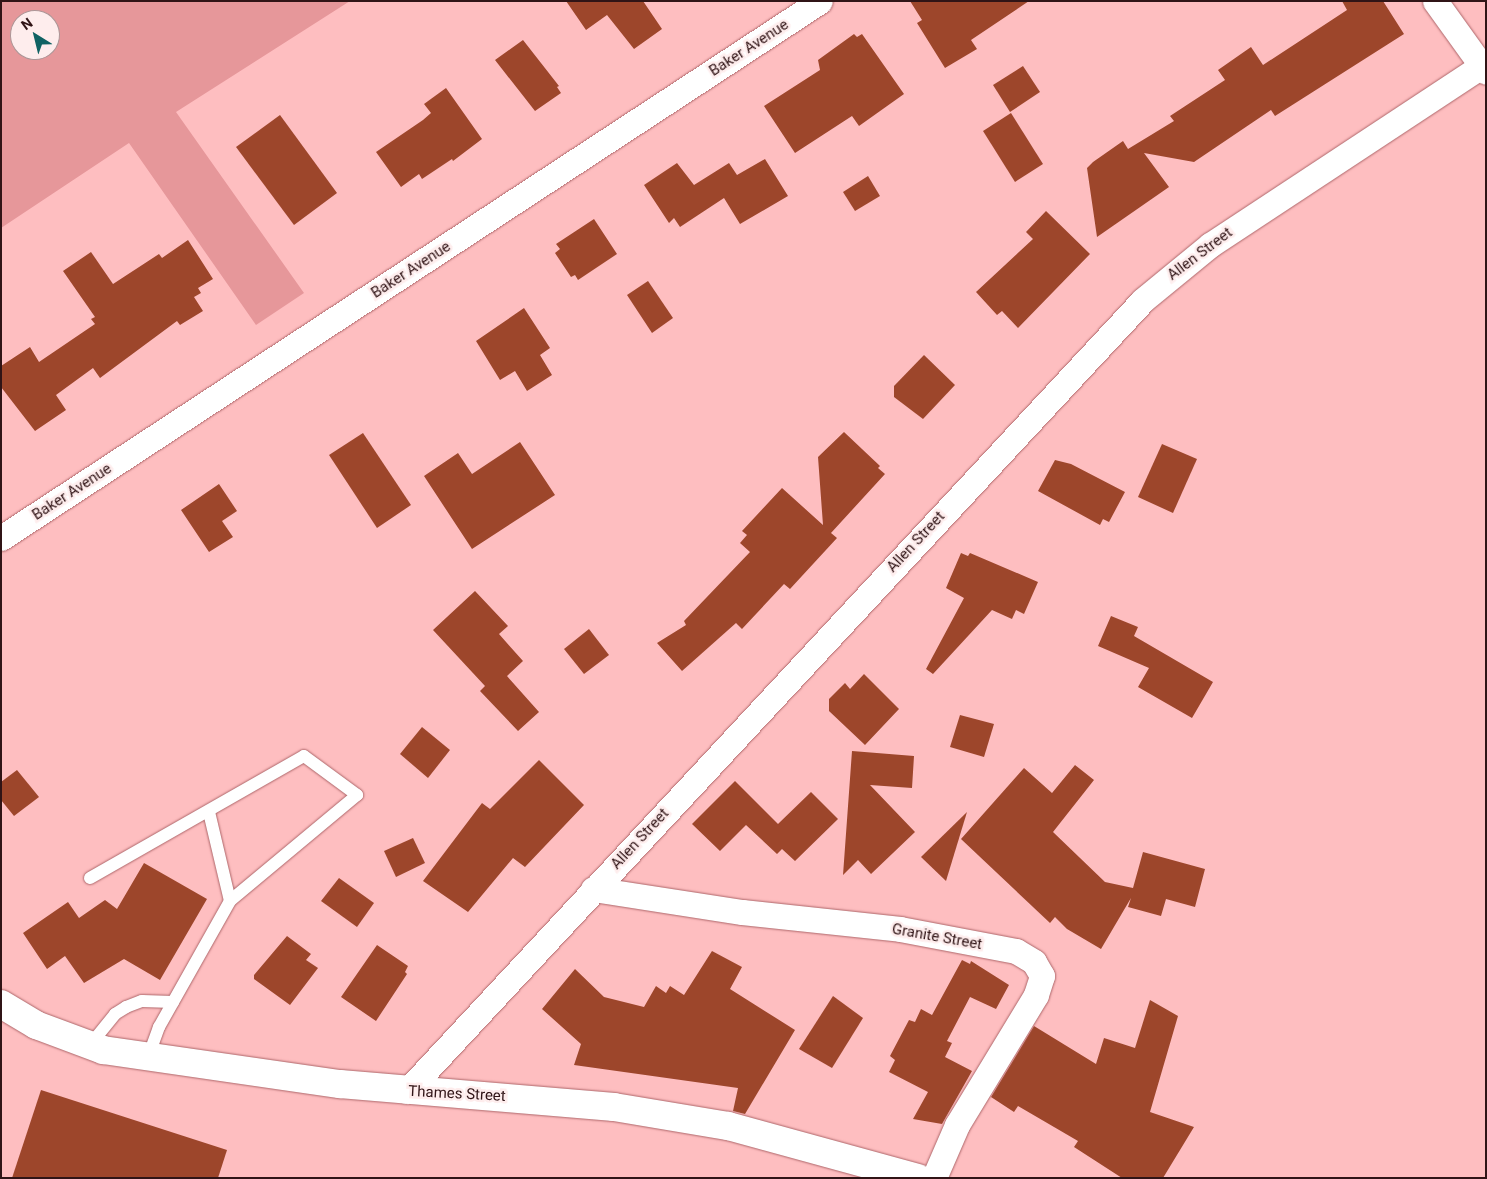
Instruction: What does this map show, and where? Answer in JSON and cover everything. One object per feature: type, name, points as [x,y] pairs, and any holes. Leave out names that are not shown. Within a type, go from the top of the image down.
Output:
[{"type":"street","name":"Baker Avenue","points":[[1,538],[820,1]]},
{"type":"street","points":[[1435,1],[1485,67]]},
{"type":"street","name":"Allen Street","points":[[407,1091],[1143,300],[1210,245],[1485,67]]},
{"type":"street","name":"Granite Street","points":[[593,890],[742,912],[900,929],[1016,951],[1034,962],[1042,976],[1036,995],[956,1125],[934,1178]]},
{"type":"street","name":"Thames Street","points":[[1,1004],[36,1025],[90,1045],[148,1058],[264,1076],[407,1091],[509,1097],[614,1108],[728,1126],[918,1178]]},
{"type":"lane","points":[[90,878],[210,812],[304,756],[357,795],[230,901],[159,1026],[148,1058]]},
{"type":"lane","points":[[210,812],[230,901]]},
{"type":"lane","points":[[90,1045],[115,1014],[126,1007],[142,1001],[173,1002]]},
{"type":"shaded area","points":[[1,1],[350,1],[176,112],[304,293],[256,325],[129,143],[1,228]]},
{"type":"building","points":[[566,1],[643,1],[662,29],[634,49],[607,15],[586,30]]},
{"type":"building","points":[[910,1],[1029,1],[971,40],[977,49],[945,68],[917,23],[922,20]]},
{"type":"building","points":[[1342,1],[1383,1],[1404,34],[1275,116],[1271,110],[1194,162],[1144,153],[1169,187],[1097,237],[1087,168],[1093,162],[1123,141],[1128,149],[1174,121],[1170,116],[1225,80],[1218,70],[1251,47],[1263,65],[1347,10]]},
{"type":"building","points":[[854,34],[857,37],[862,34],[904,94],[859,126],[852,116],[795,153],[764,106],[820,70],[818,60]]},
{"type":"building","points":[[523,40],[559,86],[557,87],[561,93],[535,111],[495,60]]},
{"type":"building","points":[[1023,66],[1040,92],[1010,112],[993,85]]},
{"type":"building","points":[[446,88],[482,139],[453,161],[452,159],[422,179],[419,174],[401,187],[376,152],[431,113],[424,104]]},
{"type":"building","points":[[1011,113],[1043,164],[1015,182],[983,131]]},
{"type":"building","points":[[280,115],[337,193],[294,225],[236,147]]},
{"type":"building","points":[[765,159],[788,196],[740,224],[724,198],[680,227],[674,218],[669,223],[644,185],[677,163],[694,185],[729,163],[737,175]]},
{"type":"building","points":[[868,176],[880,196],[855,211],[843,192]]},
{"type":"building","points":[[1046,211],[1090,254],[1018,328],[1002,311],[997,315],[976,292],[1033,239],[1026,232]]},
{"type":"building","points":[[594,219],[617,254],[578,280],[575,275],[571,277],[555,253],[560,249],[556,244]]},
{"type":"building","points":[[188,240],[213,279],[198,288],[201,293],[194,297],[203,311],[180,325],[177,321],[100,378],[93,368],[56,395],[66,410],[35,431],[1,387],[1,366],[30,347],[39,362],[95,324],[91,319],[95,317],[63,271],[91,252],[113,284],[159,254],[162,258]]},
{"type":"building","points":[[648,281],[673,318],[652,333],[627,295]]},
{"type":"building","points":[[524,308],[550,348],[540,355],[552,375],[527,391],[515,371],[500,380],[476,341]]},
{"type":"building","points":[[924,355],[955,385],[923,419],[894,397],[894,386]]},
{"type":"building","points":[[844,432],[880,466],[878,468],[885,474],[831,533],[837,538],[790,589],[784,584],[742,629],[736,623],[682,671],[657,643],[686,625],[684,621],[750,552],[740,543],[747,535],[742,531],[782,488],[823,525],[818,457]]},
{"type":"building","points":[[363,433],[411,505],[377,528],[329,455]]},
{"type":"building","points":[[520,442],[555,495],[472,549],[424,476],[458,453],[472,474]]},
{"type":"building","points":[[1162,444],[1197,459],[1173,513],[1138,497]]},
{"type":"building","points":[[1055,460],[1071,464],[1125,492],[1109,522],[1103,519],[1100,525],[1038,491]]},
{"type":"building","points":[[219,484],[237,511],[222,521],[233,537],[209,552],[181,510]]},
{"type":"building","points":[[961,553],[968,556],[970,553],[1038,582],[1024,614],[1016,610],[1012,619],[992,610],[933,674],[926,669],[964,598],[946,588]]},
{"type":"building","points":[[475,591],[508,626],[499,634],[523,661],[507,676],[539,712],[518,731],[480,691],[485,686],[433,630]]},
{"type":"building","points":[[1111,616],[1138,627],[1134,636],[1213,682],[1192,718],[1138,687],[1149,668],[1098,646]]},
{"type":"building","points":[[589,629],[609,655],[584,674],[564,649]]},
{"type":"building","points":[[864,674],[899,709],[865,745],[829,711],[829,699],[845,683],[850,689]]},
{"type":"building","points":[[960,715],[994,724],[984,757],[950,747]]},
{"type":"building","points":[[422,727],[450,750],[428,778],[400,754]]},
{"type":"building","points":[[852,751],[914,756],[912,788],[870,785],[915,832],[871,874],[858,860],[843,875]]},
{"type":"building","points":[[539,760],[584,805],[525,867],[513,858],[468,912],[423,881],[482,803],[490,809]]},
{"type":"building","points":[[1075,765],[1094,780],[1053,832],[1105,882],[1133,888],[1143,852],[1205,869],[1195,907],[1166,899],[1161,916],[1128,907],[1131,898],[1101,949],[1067,929],[1055,917],[1050,923],[961,839],[1024,768],[1052,793]]},
{"type":"building","points":[[17,770],[39,797],[14,816],[1,800],[1,782]]},
{"type":"building","points":[[735,781],[778,824],[811,792],[838,819],[795,861],[782,849],[777,854],[746,825],[720,851],[692,824]]},
{"type":"building","points":[[967,812],[946,881],[921,857]]},
{"type":"building","points":[[413,838],[425,863],[396,877],[384,851]]},
{"type":"building","points":[[144,863],[207,899],[160,980],[124,959],[84,983],[65,956],[47,969],[23,933],[68,902],[79,918],[105,900],[117,909]]},
{"type":"building","points":[[339,878],[374,903],[357,927],[321,901]]},
{"type":"building","points":[[287,936],[311,954],[306,960],[318,968],[290,1005],[254,979],[254,975]]},
{"type":"building","points":[[377,945],[408,966],[405,972],[407,974],[376,1021],[341,997]]},
{"type":"building","points":[[712,951],[742,967],[730,989],[795,1030],[745,1114],[733,1111],[738,1088],[574,1065],[581,1044],[542,1009],[575,969],[604,997],[644,1007],[656,986],[666,993],[670,986],[684,995]]},
{"type":"building","points":[[962,960],[970,964],[971,961],[1009,985],[996,1009],[970,997],[947,1041],[952,1043],[945,1057],[972,1071],[942,1124],[913,1119],[928,1092],[889,1072],[895,1060],[890,1056],[909,1020],[915,1022],[921,1009],[932,1015]]},
{"type":"building","points":[[833,996],[863,1018],[832,1068],[799,1049]]},
{"type":"building","points":[[1150,1000],[1178,1016],[1150,1112],[1194,1127],[1163,1178],[1122,1178],[1074,1147],[1078,1141],[1018,1106],[1014,1112],[991,1097],[1034,1026],[1096,1064],[1104,1038],[1135,1048]]},
{"type":"building","points":[[41,1090],[227,1150],[218,1178],[12,1178]]}]
